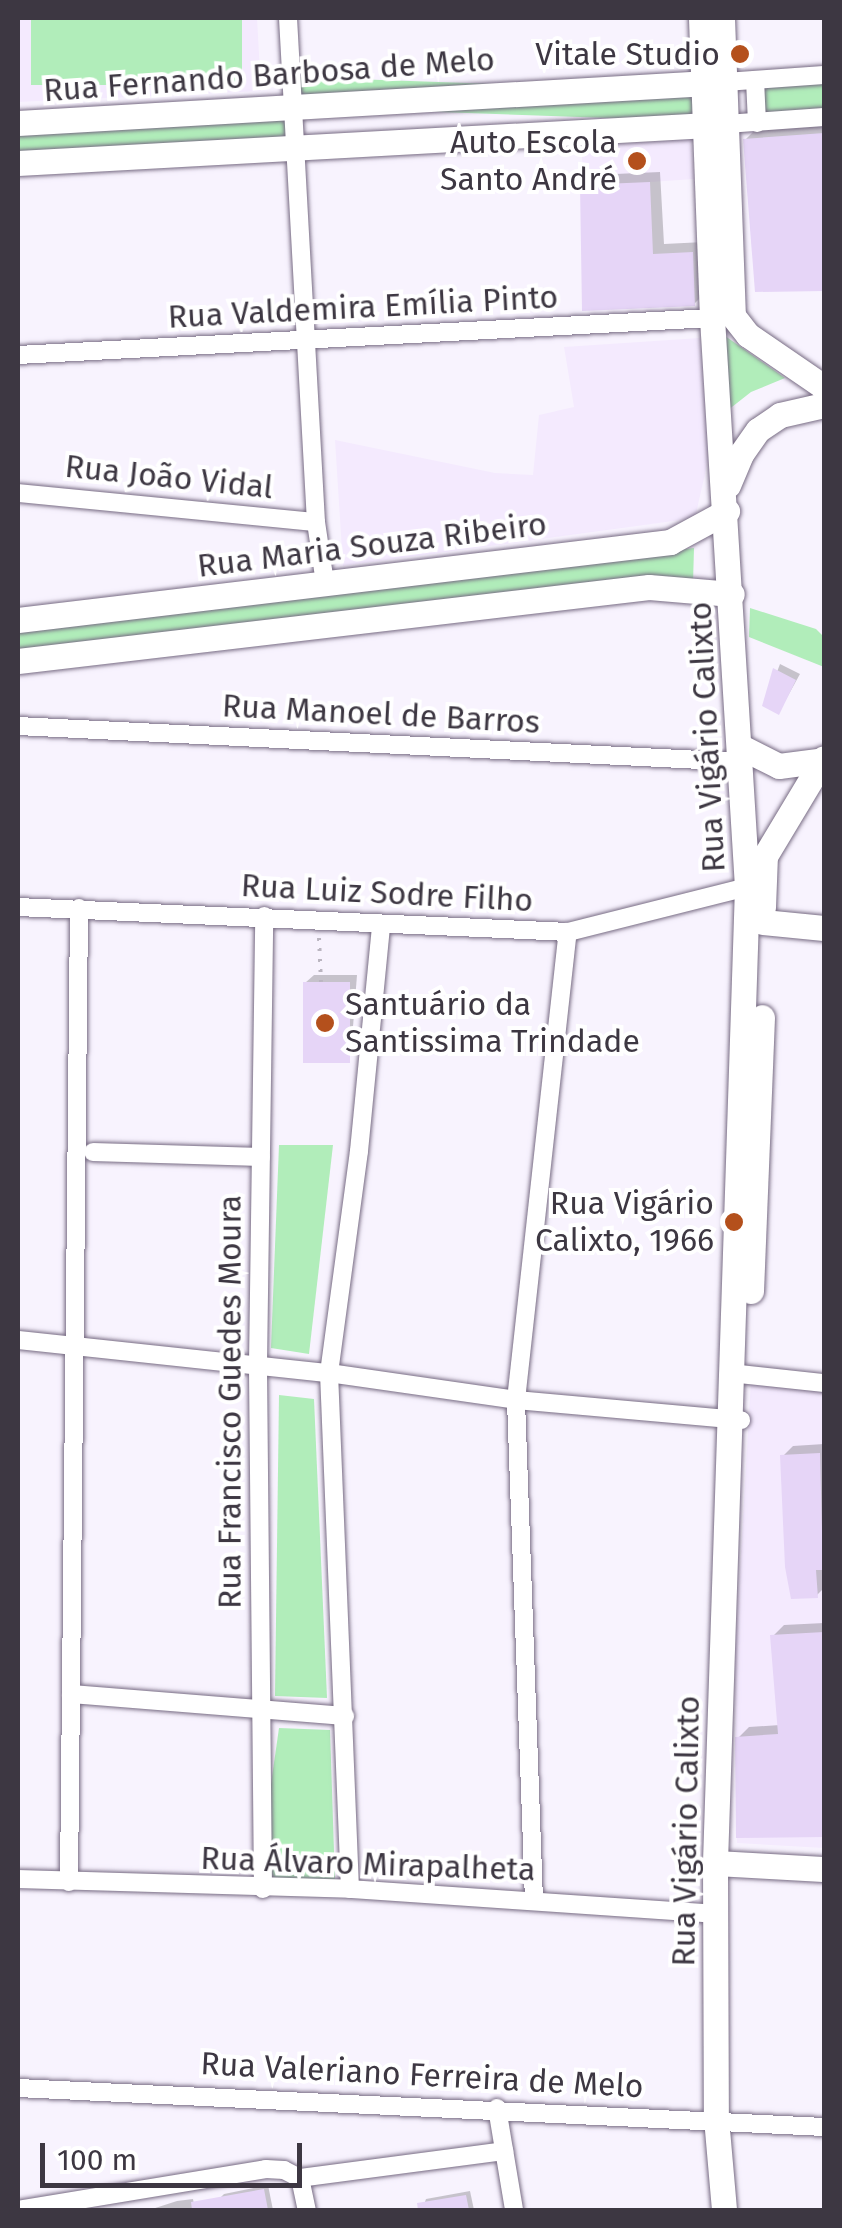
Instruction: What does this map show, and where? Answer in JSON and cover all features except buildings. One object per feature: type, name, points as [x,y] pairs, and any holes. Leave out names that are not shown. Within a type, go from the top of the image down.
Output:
[{"type":"main road","name":"Rua Vigário Calixto","points":[[701,18],[714,84],[733,316],[748,335],[824,387]]},
{"type":"main road","name":"Rua Vigário Calixto","points":[[714,84],[722,18]]},
{"type":"main road","name":"Rua Fernando Barbosa de Melo","points":[[18,123],[714,84]]},
{"type":"main road","name":"Rua Vigário Calixto","points":[[716,125],[712,318],[742,754],[747,886],[738,1374]]},
{"type":"main road","points":[[18,163],[716,125]]},
{"type":"main road","points":[[726,501],[741,454],[758,430],[780,415],[824,405]]},
{"type":"main road","name":"Rua Maria Souza Ribeiro","points":[[18,620],[670,542],[726,501]]},
{"type":"main road","points":[[18,661],[648,587],[732,594]]},
{"type":"main road","points":[[742,754],[778,766],[824,759]]},
{"type":"main road","name":"Rua Vigário Calixto","points":[[724,2210],[716,2118],[715,1863],[731,1453],[760,1131],[765,856],[815,787],[824,759]]},
{"type":"main road","points":[[763,922],[824,928]]},
{"type":"main road","points":[[715,1863],[824,1869]]},
{"type":"street","points":[[288,18],[316,522],[325,583]]},
{"type":"street","name":"Rua Fernando Barbosa de Melo","points":[[714,84],[824,75]]},
{"type":"street","points":[[755,80],[758,123]]},
{"type":"street","points":[[716,125],[824,118]]},
{"type":"street","name":"Rua Valdemira Emília Pinto","points":[[18,354],[712,318]]},
{"type":"street","name":"Rua João Vidal","points":[[18,493],[316,522]]},
{"type":"street","name":"Rua Manoel de Barros","points":[[18,726],[742,754]]},
{"type":"street","name":"Rua Luiz Sodre Filho","points":[[18,907],[568,932],[747,886]]},
{"type":"street","points":[[69,1882],[79,908]]},
{"type":"street","name":"Rua Francisco Guedes Moura","points":[[263,1889],[258,1366],[264,916]]},
{"type":"street","points":[[350,1889],[329,1373],[359,1152],[382,925]]},
{"type":"street","points":[[534,1900],[516,1400],[568,932]]},
{"type":"street","points":[[93,1152],[260,1157]]},
{"type":"street","points":[[18,1340],[329,1373],[516,1400],[735,1420]]},
{"type":"street","points":[[738,1374],[824,1383]]},
{"type":"street","points":[[71,1694],[345,1716]]},
{"type":"street","name":"Rua Álvaro Mirapalheta","points":[[18,1879],[350,1889],[716,1914]]},
{"type":"street","name":"Rua Valeriano Ferreira de Melo","points":[[18,2088],[716,2118],[824,2127]]},
{"type":"street","points":[[497,2108],[514,2210]]},
{"type":"street","points":[[18,2210],[266,2169],[284,2170],[300,2178],[504,2151]]},
{"type":"street","points":[[300,2178],[307,2210]]},
{"type":"path","points":[[318,919],[321,982]]},
{"type":"shaded area","points":[[18,18],[257,18],[261,91],[18,102]]},
{"type":"shaded area","name":"Auto Escola Santo André","points":[[691,139],[694,179],[584,187],[581,147]]},
{"type":"shaded area","points":[[700,338],[709,456],[695,518],[343,566],[335,440],[495,473],[533,475],[539,415],[574,407],[564,347]]},
{"type":"shaded area","points":[[751,1380],[824,1387],[824,1848],[737,1843],[735,1656]]},
{"type":"green space","points":[[31,18],[242,18],[242,85],[31,85]]},
{"type":"green space","points":[[296,77],[695,91],[694,121],[295,107]]},
{"type":"green space","points":[[761,81],[824,81],[824,113],[761,113]]},
{"type":"green space","points":[[288,110],[289,142],[18,151],[18,119]]},
{"type":"green space","points":[[718,331],[785,378],[751,392],[723,414]]},
{"type":"green space","points":[[694,548],[693,583],[18,654],[18,628]]},
{"type":"green space","points":[[750,608],[816,629],[824,637],[824,667],[749,637]]},
{"type":"green space","points":[[279,1145],[333,1145],[309,1354],[271,1348]]},
{"type":"green space","points":[[279,1395],[314,1399],[327,1698],[275,1696]]},
{"type":"green space","points":[[279,1728],[330,1730],[335,1882],[269,1879],[270,1791]]},
{"type":"place","name":"Vitale Studio","points":[[740,54]]},
{"type":"place","name":"Auto Escola Santo André","points":[[637,161]]},
{"type":"place","name":"Santuário da Santissima Trindade","points":[[325,1023]]},
{"type":"place","name":"Rua Vigário Calixto, 1966","points":[[734,1222]]}]
